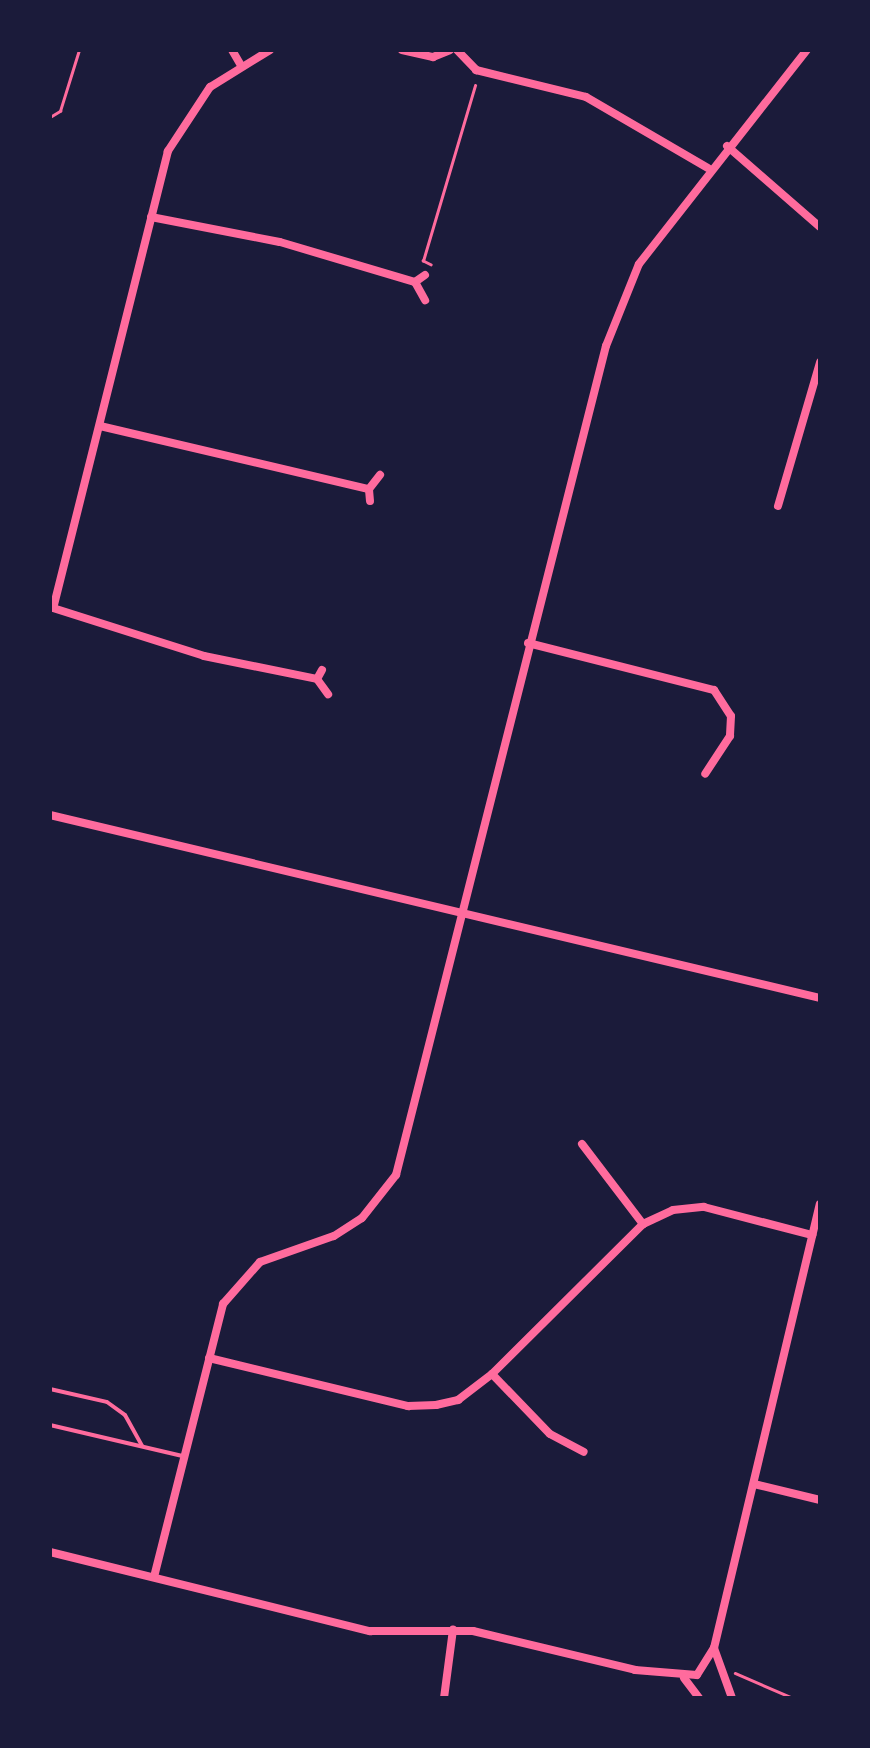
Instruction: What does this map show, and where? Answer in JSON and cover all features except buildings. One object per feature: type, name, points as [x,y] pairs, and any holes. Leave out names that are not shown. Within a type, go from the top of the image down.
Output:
[{"type":"street","points":[[232,50],[240,64]]},
{"type":"street","points":[[270,50],[240,64],[186,116],[168,151],[55,613],[204,656],[319,674],[328,694]]},
{"type":"street","points":[[402,50],[433,57],[454,50],[476,70],[586,97],[708,168]]},
{"type":"street","points":[[154,1577],[222,1304],[246,1274],[362,1218],[396,1175],[606,346],[639,264],[708,168],[806,50]]},
{"type":"street","points":[[727,146],[820,227]]},
{"type":"street","points":[[151,217],[280,242],[415,282],[426,300]]},
{"type":"street","points":[[415,282],[425,275]]},
{"type":"street","points":[[778,506],[820,362]]},
{"type":"street","points":[[100,426],[369,489]]},
{"type":"street","points":[[370,501],[369,489],[380,475]]},
{"type":"street","points":[[528,644],[698,681],[714,690],[731,716],[730,736],[705,774]]},
{"type":"street","points":[[50,816],[820,998]]},
{"type":"street","points":[[582,1144],[643,1224]]},
{"type":"street","points":[[50,1552],[370,1631],[453,1630],[684,1678],[706,1665],[714,1648],[820,1204]]},
{"type":"street","points":[[209,1358],[408,1406],[458,1400],[492,1374],[643,1224],[672,1210],[704,1207],[812,1235]]},
{"type":"street","points":[[492,1374],[550,1434],[584,1452]]},
{"type":"street","points":[[754,1484],[820,1500]]},
{"type":"street","points":[[444,1698],[453,1630]]},
{"type":"street","points":[[714,1648],[732,1698]]},
{"type":"street","points":[[684,1678],[698,1698]]},
{"type":"lane","points":[[50,1389],[106,1402],[125,1415],[142,1446]]},
{"type":"lane","points":[[50,1426],[186,1457]]},
{"type":"path","points":[[50,117],[60,111],[79,50]]},
{"type":"path","points":[[425,275],[432,264],[423,261],[475,86]]},
{"type":"path","points":[[721,1667],[794,1698]]}]
